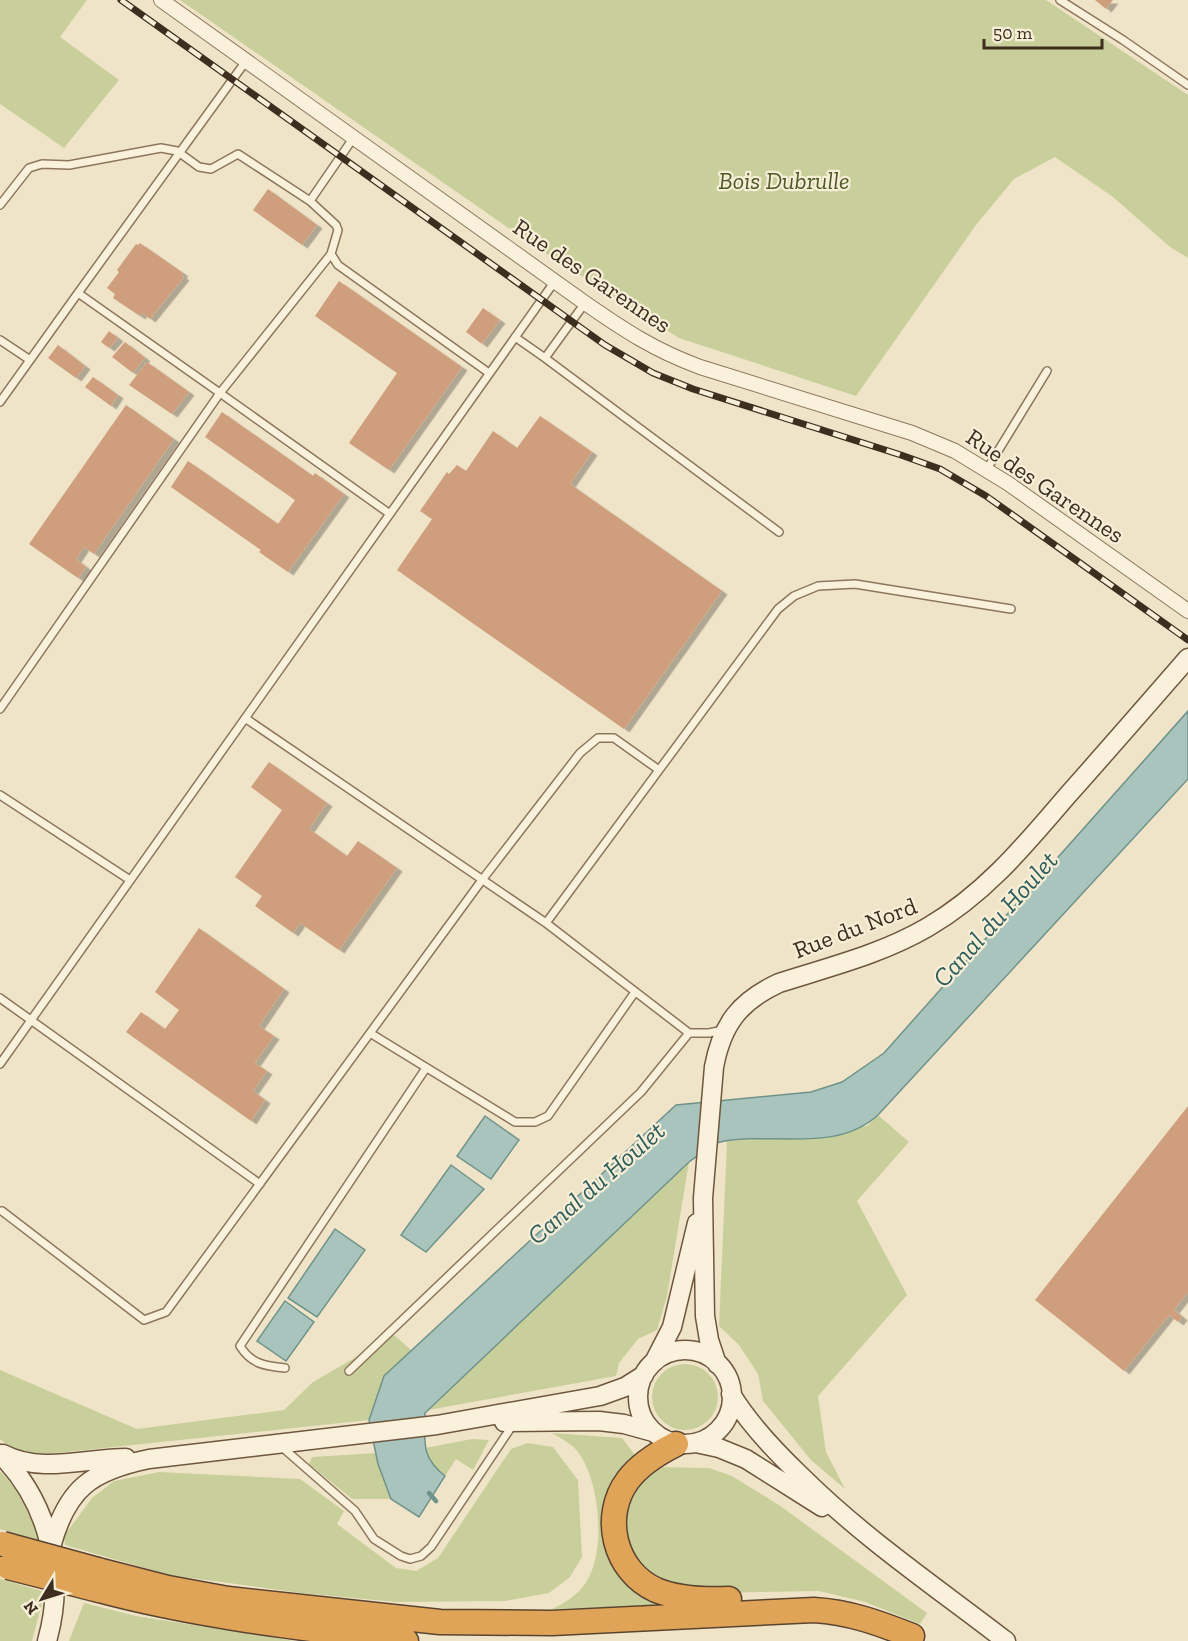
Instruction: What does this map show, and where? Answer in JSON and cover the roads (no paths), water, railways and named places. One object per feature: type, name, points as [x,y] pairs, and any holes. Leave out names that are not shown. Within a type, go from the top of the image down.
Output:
[{"type":"highway","points":[[686,1443],[653,1457],[631,1476],[618,1496],[613,1529],[617,1548],[637,1578],[663,1592],[696,1599],[805,1597],[838,1601],[856,1606],[916,1639]]},
{"type":"highway","points":[[3,1555],[99,1580],[168,1588],[228,1599],[440,1622],[552,1623],[814,1610],[868,1618],[916,1639]]},
{"type":"highway","points":[[99,1580],[150,1604],[406,1641]]},
{"type":"street","name":"Rue des Garennes","points":[[161,0],[643,342],[673,357],[912,433],[955,451],[987,469],[1188,611]]},
{"type":"street","name":"Rue du Nord","points":[[717,1364],[709,1340],[705,1316],[703,1198],[712,1080],[717,1050],[725,1030],[742,1006],[764,989],[904,940],[938,921],[973,896],[1006,866],[1188,658]]},
{"type":"street","name":"Rue du Nord","points":[[648,1369],[666,1342],[672,1328],[703,1198]]},
{"type":"street","points":[[0,1453],[16,1461],[38,1464],[101,1458],[149,1459],[436,1425],[600,1396],[625,1387],[666,1354],[685,1351],[705,1355],[717,1364],[728,1380],[731,1394],[730,1409],[724,1423],[710,1437],[686,1443]]},
{"type":"street","points":[[648,1369],[639,1389],[638,1405],[643,1419],[653,1432]]},
{"type":"street","points":[[731,1394],[744,1414],[788,1464],[854,1526]]},
{"type":"street","points":[[436,1425],[599,1421],[624,1424],[653,1432],[666,1440],[728,1451],[746,1459],[854,1526],[1006,1641]]},
{"type":"street","points":[[0,1453],[34,1499],[51,1547],[55,1601],[47,1641]]},
{"type":"street","points":[[51,1547],[63,1513],[82,1486],[108,1470],[149,1459]]},
{"type":"lane","points":[[1060,0],[1188,85]]},
{"type":"lane","points":[[0,402],[246,61]]},
{"type":"lane","points":[[310,201],[354,137]]},
{"type":"lane","points":[[0,205],[29,168],[42,164],[69,165],[161,147],[178,153],[199,167],[211,169],[238,154],[310,201],[336,225],[338,230],[331,254],[220,393],[0,709]]},
{"type":"lane","points":[[331,254],[338,265],[489,373]]},
{"type":"lane","points":[[0,1064],[555,281]]},
{"type":"lane","points":[[78,293],[390,514]]},
{"type":"lane","points":[[545,358],[585,303]]},
{"type":"lane","points":[[515,337],[779,532]]},
{"type":"lane","points":[[0,340],[30,360]]},
{"type":"lane","points":[[987,469],[1047,371]]},
{"type":"lane","points":[[546,924],[777,609],[794,596],[818,586],[855,584],[1011,609]]},
{"type":"lane","points":[[245,718],[546,924],[689,1033],[725,1030]]},
{"type":"lane","points":[[2,1211],[144,1320],[166,1312],[482,880],[580,753],[598,738],[614,738],[659,770]]},
{"type":"lane","points":[[0,795],[130,880]]},
{"type":"lane","points":[[370,1033],[515,1122],[535,1122],[548,1116],[635,992]]},
{"type":"lane","points":[[0,998],[260,1184]]},
{"type":"lane","points":[[349,1371],[641,1092],[689,1033]]},
{"type":"lane","points":[[285,1368],[262,1365],[247,1357],[240,1346],[426,1068]]},
{"type":"lane","points":[[278,1444],[355,1511],[374,1539],[410,1559],[421,1556],[431,1547],[515,1422]]},
{"type":"water","points":[[1188,711],[1188,779],[878,1115],[861,1127],[823,1138],[740,1139],[720,1142],[689,1162],[425,1413],[425,1440],[428,1455],[431,1462],[445,1476],[419,1517],[391,1499],[378,1464],[369,1420],[384,1376],[676,1105],[811,1092],[842,1082],[884,1053]]},
{"type":"water","points":[[485,1116],[519,1140],[491,1179],[457,1156]]},
{"type":"water","points":[[451,1165],[484,1189],[426,1252],[401,1235]]},
{"type":"water","points":[[335,1229],[365,1250],[317,1317],[288,1298]]},
{"type":"water","points":[[285,1301],[314,1322],[286,1361],[257,1341]]},
{"type":"waterway","name":"Canal du Houlet","points":[[429,1493],[436,1501]]},
{"type":"railway","points":[[121,0],[605,345],[653,373],[693,389],[940,469],[986,496],[1188,640]]},
{"type":"park label","name":"Bois Dubrulle","points":[[784,181]]}]
